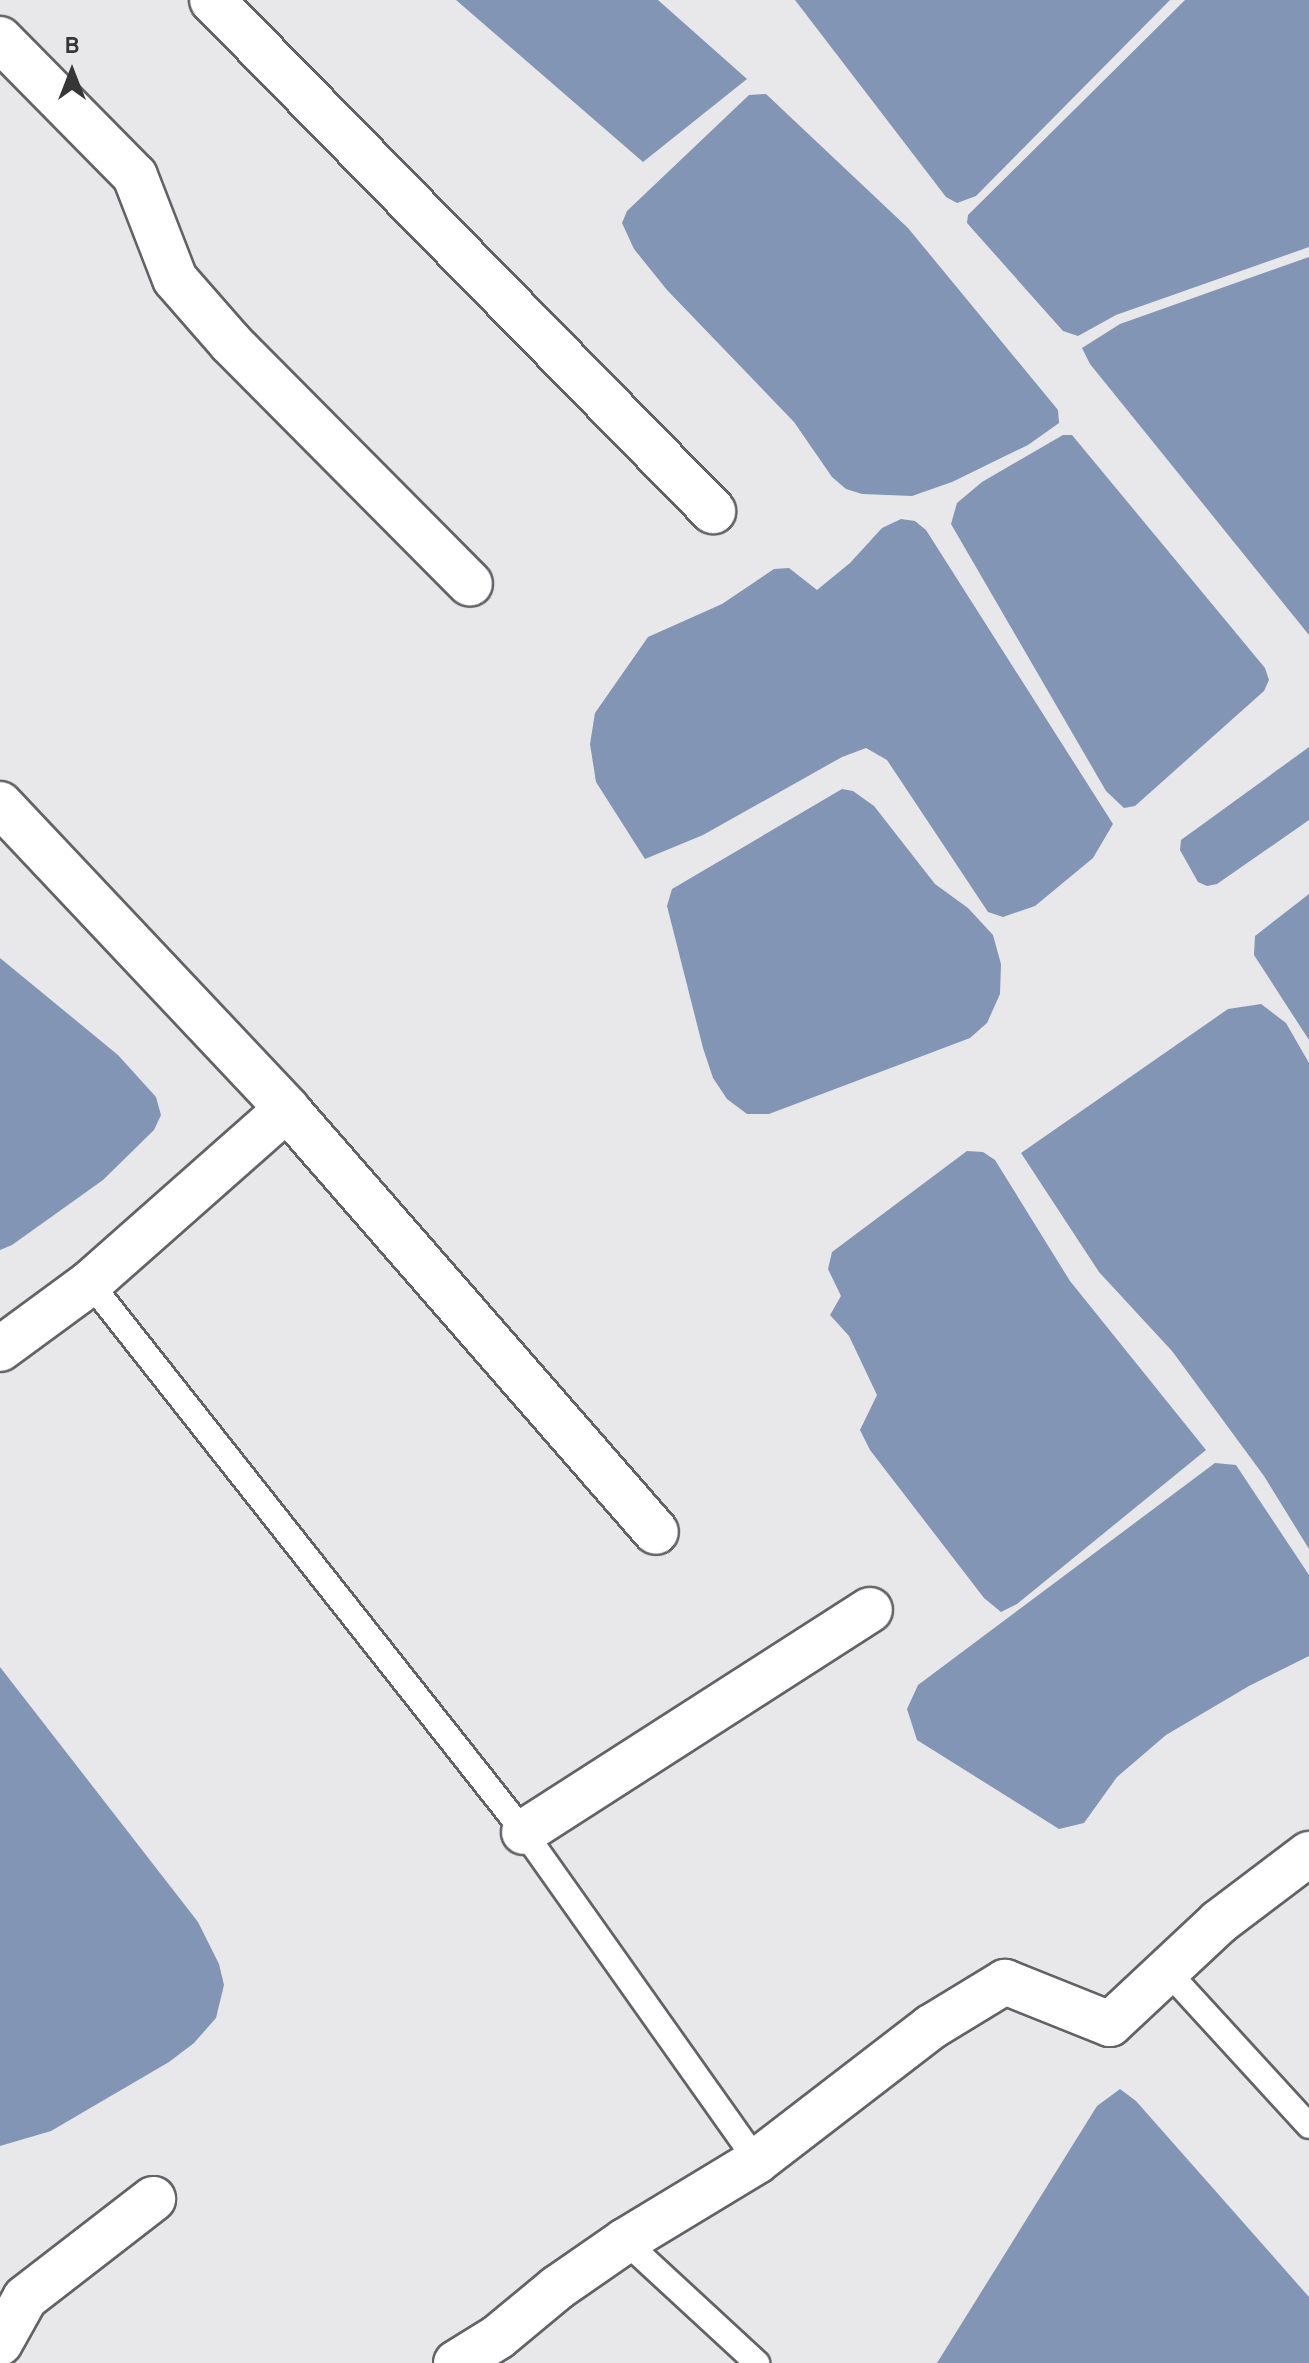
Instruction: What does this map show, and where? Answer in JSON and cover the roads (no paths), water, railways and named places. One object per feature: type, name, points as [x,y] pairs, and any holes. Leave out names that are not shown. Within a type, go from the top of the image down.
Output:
[{"type":"street","points":[[212,0],[713,511]]},
{"type":"street","points":[[0,39],[135,176],[175,279],[231,343],[470,584]]},
{"type":"street","points":[[0,804],[287,1109],[656,1532]]},
{"type":"street","points":[[0,1349],[90,1283],[287,1109]]},
{"type":"street","points":[[524,1832],[870,1610]]},
{"type":"street","points":[[456,2363],[498,2337],[557,2288],[625,2241],[757,2161],[931,2027],[1005,1982],[1110,2024],[1219,1922],[1309,1854]]},
{"type":"street","points":[[0,2343],[25,2298],[153,2199]]},
{"type":"lane","points":[[90,1283],[524,1832],[757,2161]]},
{"type":"lane","points":[[1167,1971],[1309,2126]]},
{"type":"lane","points":[[625,2241],[757,2363]]},
{"type":"water","points":[[456,0],[658,0],[747,79],[643,162]]},
{"type":"water","points":[[795,0],[1170,0],[976,196],[957,203],[946,197]]},
{"type":"water","points":[[1185,0],[1309,0],[1309,247],[1116,315],[1078,336],[1063,331],[967,223],[968,215]]},
{"type":"water","points":[[766,94],[908,228],[1058,410],[1059,423],[1028,445],[952,482],[912,496],[862,494],[846,489],[832,477],[794,422],[667,290],[634,249],[622,223],[627,211],[749,95]]},
{"type":"water","points":[[1309,257],[1309,635],[1090,364],[1082,348],[1120,324]]},
{"type":"water","points":[[1063,435],[1072,435],[1265,668],[1269,680],[1264,691],[1135,806],[1124,808],[1106,791],[951,524],[957,503],[982,482]]},
{"type":"water","points":[[901,519],[915,521],[926,530],[1113,824],[1093,858],[1035,906],[1003,917],[988,912],[887,760],[866,748],[842,757],[703,835],[645,859],[596,782],[590,744],[595,713],[648,637],[722,604],[774,569],[789,568],[817,590],[850,563],[882,528]]},
{"type":"water","points":[[1309,747],[1309,820],[1217,884],[1207,886],[1198,882],[1180,850],[1181,840]]},
{"type":"water","points":[[842,789],[853,791],[874,806],[935,884],[968,908],[993,935],[1001,964],[1000,994],[987,1023],[970,1038],[769,1114],[747,1114],[727,1099],[713,1078],[667,906],[672,889]]},
{"type":"water","points":[[1309,894],[1309,1040],[1254,955],[1255,936]]},
{"type":"water","points":[[0,958],[118,1055],[156,1097],[161,1115],[154,1130],[103,1180],[12,1245],[0,1250]]},
{"type":"water","points":[[1261,1004],[1286,1023],[1309,1063],[1309,1549],[1264,1476],[1172,1351],[1099,1272],[1021,1153],[1228,1009]]},
{"type":"water","points":[[967,1151],[983,1152],[995,1160],[1070,1281],[1206,1450],[1017,1604],[1001,1612],[984,1598],[870,1450],[860,1430],[877,1395],[849,1336],[830,1315],[841,1296],[828,1269],[832,1252]]},
{"type":"water","points":[[1215,1463],[1236,1465],[1309,1575],[1309,1656],[1249,1686],[1166,1735],[1117,1777],[1084,1823],[1059,1829],[917,1740],[907,1709],[918,1685]]},
{"type":"water","points":[[0,1667],[198,1922],[219,1964],[224,1985],[216,2018],[194,2043],[169,2062],[51,2131],[0,2146]]},
{"type":"water","points":[[1120,2089],[1136,2101],[1309,2297],[1309,2363],[937,2363],[1097,2106]]}]
